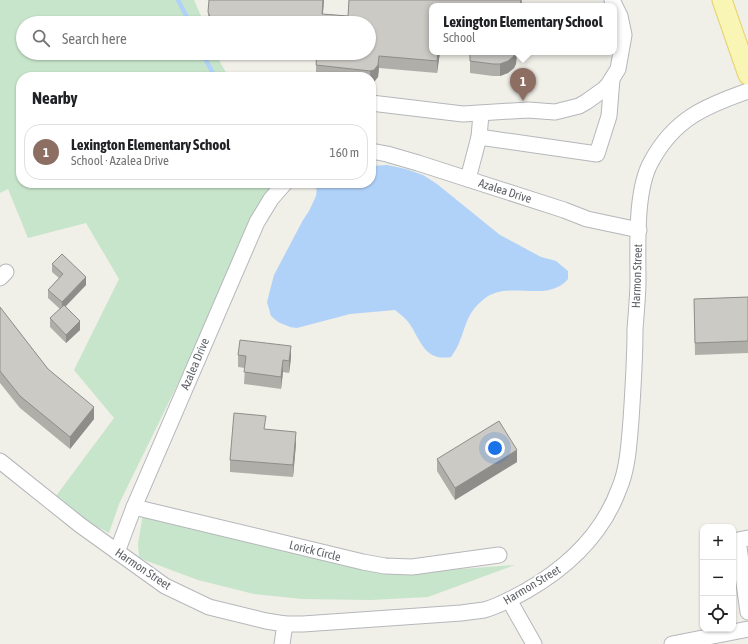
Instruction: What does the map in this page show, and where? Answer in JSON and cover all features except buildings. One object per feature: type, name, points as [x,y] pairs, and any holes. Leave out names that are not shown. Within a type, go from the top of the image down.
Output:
[{"type":"main road","points":[[722,0],[748,75]]},
{"type":"street","points":[[376,104],[463,114],[481,114],[528,110],[555,112],[586,102],[603,90],[618,69],[624,35],[620,16],[617,10]]},
{"type":"street","points":[[479,137],[597,154],[609,116],[612,79]]},
{"type":"street","name":"Harmon Street","points":[[0,461],[117,552],[165,586],[209,606],[266,621],[285,624],[441,615],[484,609],[509,600],[553,574],[573,558],[593,536],[608,514],[620,489],[630,443],[634,386],[639,230],[642,187],[650,162],[666,138],[680,124],[702,109],[719,101],[748,91]]},
{"type":"street","points":[[468,179],[479,137],[481,114]]},
{"type":"street","name":"Azalea Drive","points":[[376,152],[468,179],[564,210],[587,219],[639,230]]},
{"type":"street","name":"Azalea Drive","points":[[117,552],[134,507],[256,222],[271,199],[281,188]]},
{"type":"street","name":"Lorick Circle","points":[[134,507],[385,566],[412,567],[499,555]]},
{"type":"street","points":[[748,538],[738,540],[748,612]]},
{"type":"street","points":[[509,600],[534,644]]},
{"type":"street","points":[[282,644],[285,624]]},
{"type":"street","points":[[672,644],[689,642],[748,629]]},
{"type":"green space","points":[[0,0],[194,0],[201,16],[16,16],[16,60],[219,60],[226,72],[16,72],[16,188],[281,188],[257,222],[119,504],[109,533],[84,520],[56,496],[114,418],[74,370],[119,279],[86,223],[28,238],[8,189],[0,193]]},
{"type":"green space","points":[[143,514],[408,573],[515,565],[428,597],[371,600],[302,599],[254,594],[198,580],[139,558],[138,544]]},
{"type":"water","points":[[387,165],[406,169],[423,175],[437,184],[500,235],[541,257],[556,261],[568,271],[568,279],[559,286],[550,290],[505,291],[494,293],[484,299],[471,313],[460,342],[451,357],[443,358],[430,354],[422,345],[408,321],[395,310],[350,314],[297,328],[278,322],[271,316],[267,302],[274,275],[309,211],[316,196],[317,188],[376,188],[376,166]]},
{"type":"waterway","points":[[178,0],[186,16]]},
{"type":"waterway","points":[[206,60],[212,72]]},
{"type":"place","name":"Lexington Elementary School","points":[[523,101]]}]
